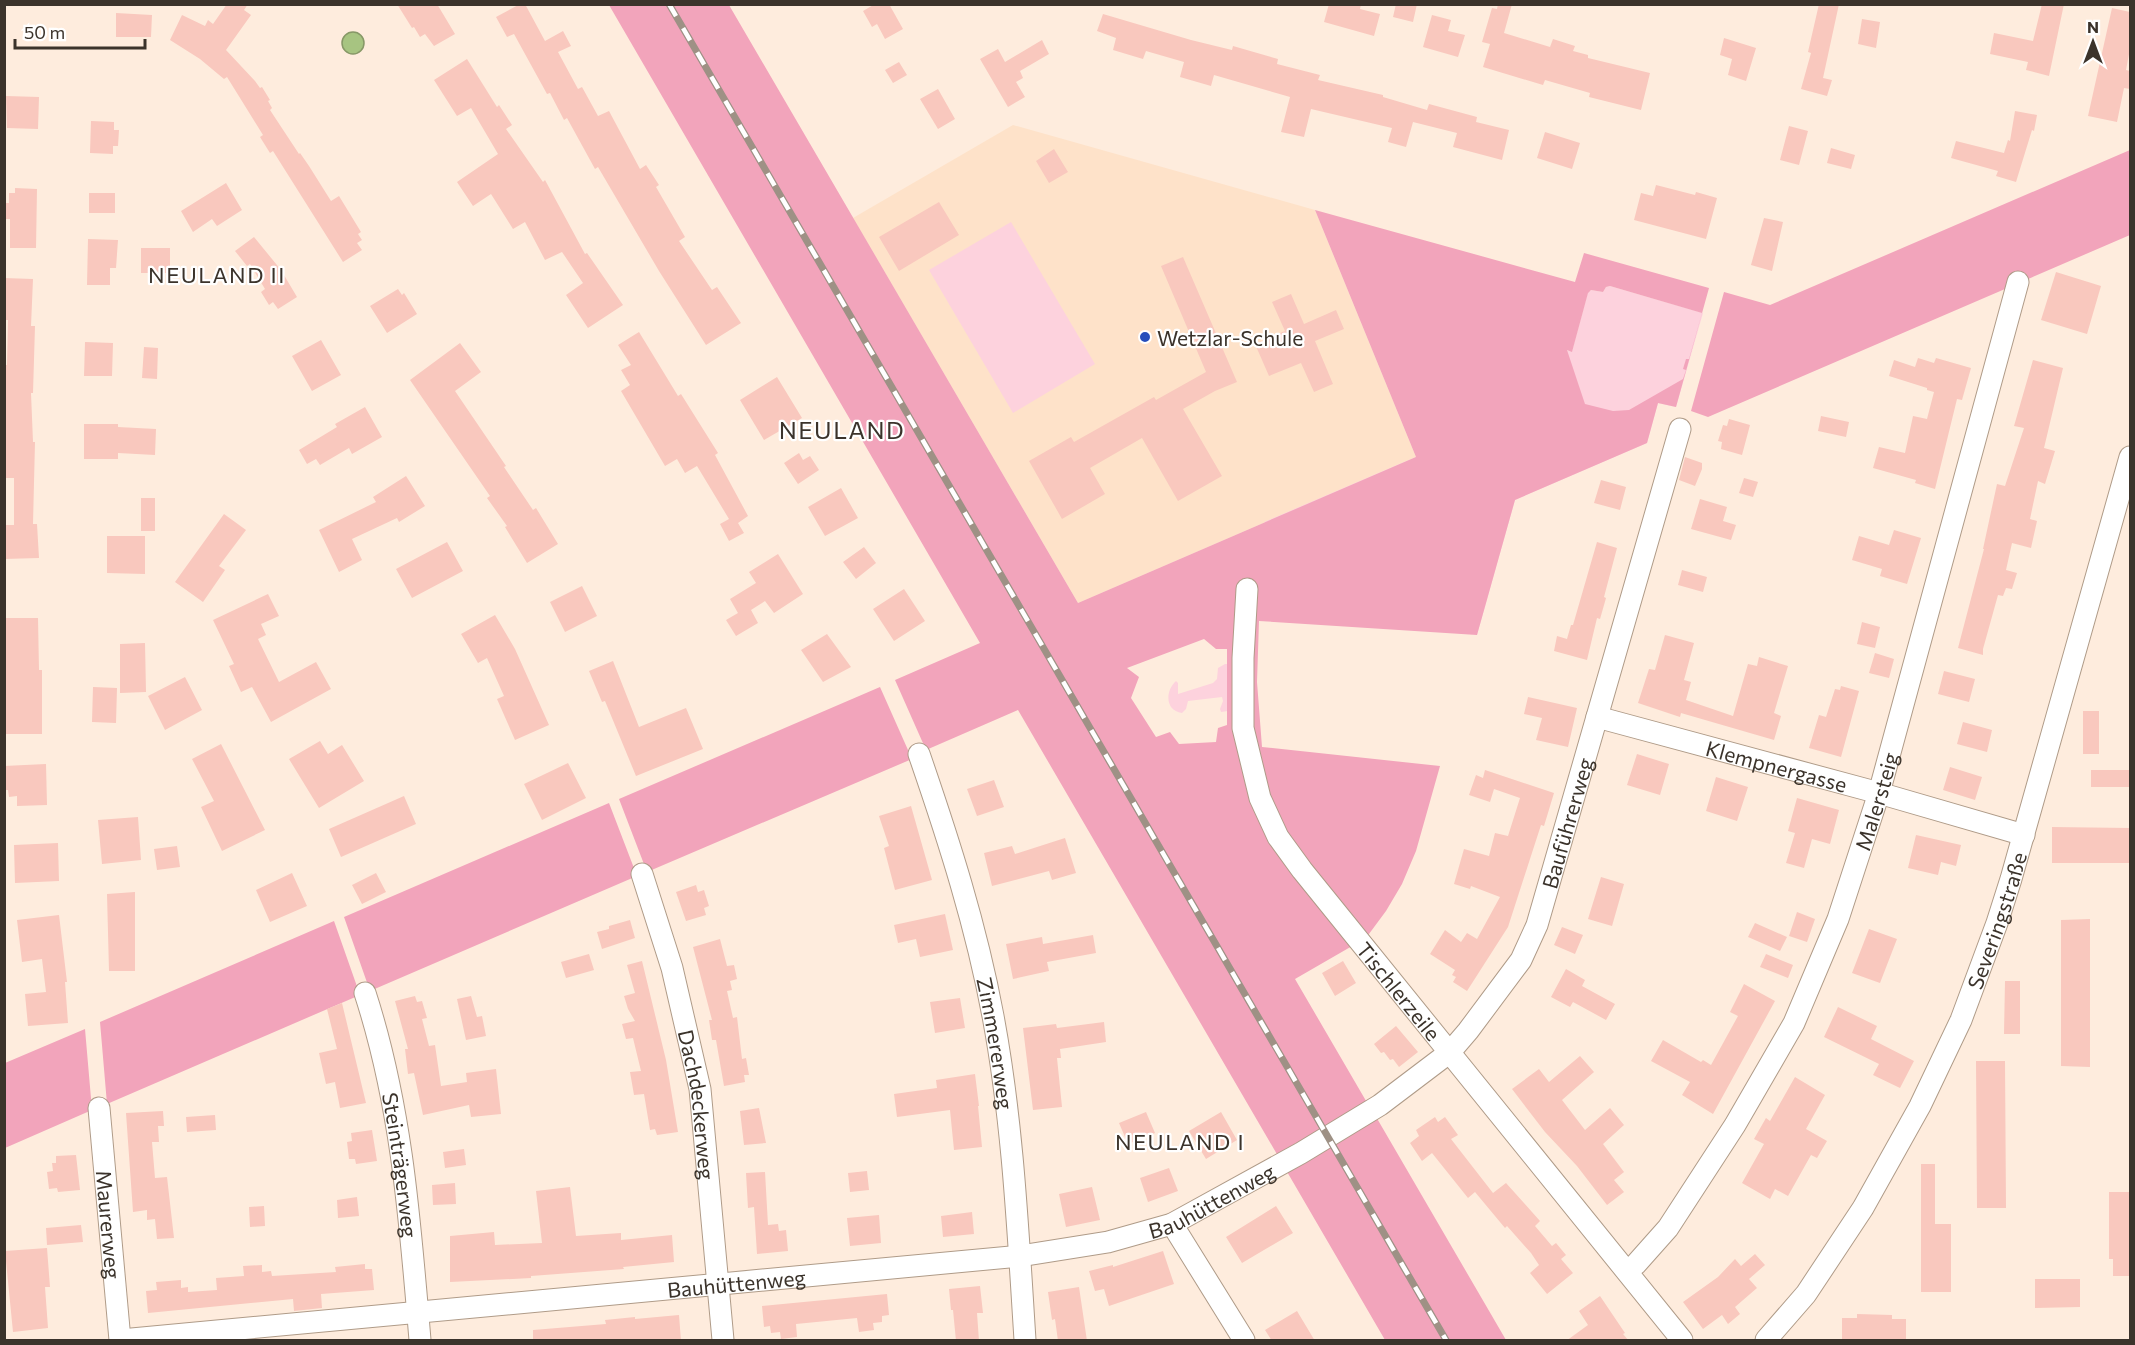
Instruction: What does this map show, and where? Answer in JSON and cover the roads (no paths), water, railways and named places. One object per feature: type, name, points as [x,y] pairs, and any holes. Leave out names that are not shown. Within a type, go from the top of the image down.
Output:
[{"type":"street","name":"Malersteig","points":[[1627,1271],[1668,1228],[1735,1125],[1794,1023],[1838,919],[1879,793],[2018,282]]},
{"type":"street","name":"Bauführerweg","points":[[1328,1137],[1380,1105],[1450,1052],[1521,960],[1537,925],[1680,429]]},
{"type":"street","name":"Severingstraße","points":[[1766,1341],[1806,1294],[1863,1208],[1920,1106],[1960,1020],[1997,923],[2024,835],[2130,457]]},
{"type":"street","name":"Tischlerzeile","points":[[1247,589],[1243,658],[1243,728],[1260,798],[1278,837],[1302,870],[1682,1341]]},
{"type":"street","name":"Klempnergasse","points":[[1598,717],[2024,835]]},
{"type":"street","name":"Zimmererweg","points":[[919,754],[958,867],[993,1016],[1006,1101],[1025,1341]]},
{"type":"street","name":"Dachdeckerweg","points":[[642,874],[672,968],[700,1089],[720,1284],[723,1341]]},
{"type":"street","name":"Steinträgerweg","points":[[365,993],[383,1061],[401,1148],[410,1216],[420,1341]]},
{"type":"street","name":"Maurerweg","points":[[99,1108],[120,1341]]},
{"type":"street","name":"Bauhüttenweg","points":[[120,1341],[1020,1256],[1108,1242],[1172,1224],[1328,1137]]},
{"type":"street","points":[[1172,1224],[1244,1341]]},
{"type":"railway","points":[[669,4],[1446,1340]]},
{"type":"place","name":"Wetzlar-Schule","points":[[1145,337]]},
{"type":"district","name":"NEULAND II","points":[[217,274]]},
{"type":"district","name":"NEULAND","points":[[842,429]]},
{"type":"district","name":"NEULAND I","points":[[1180,1141]]}]
